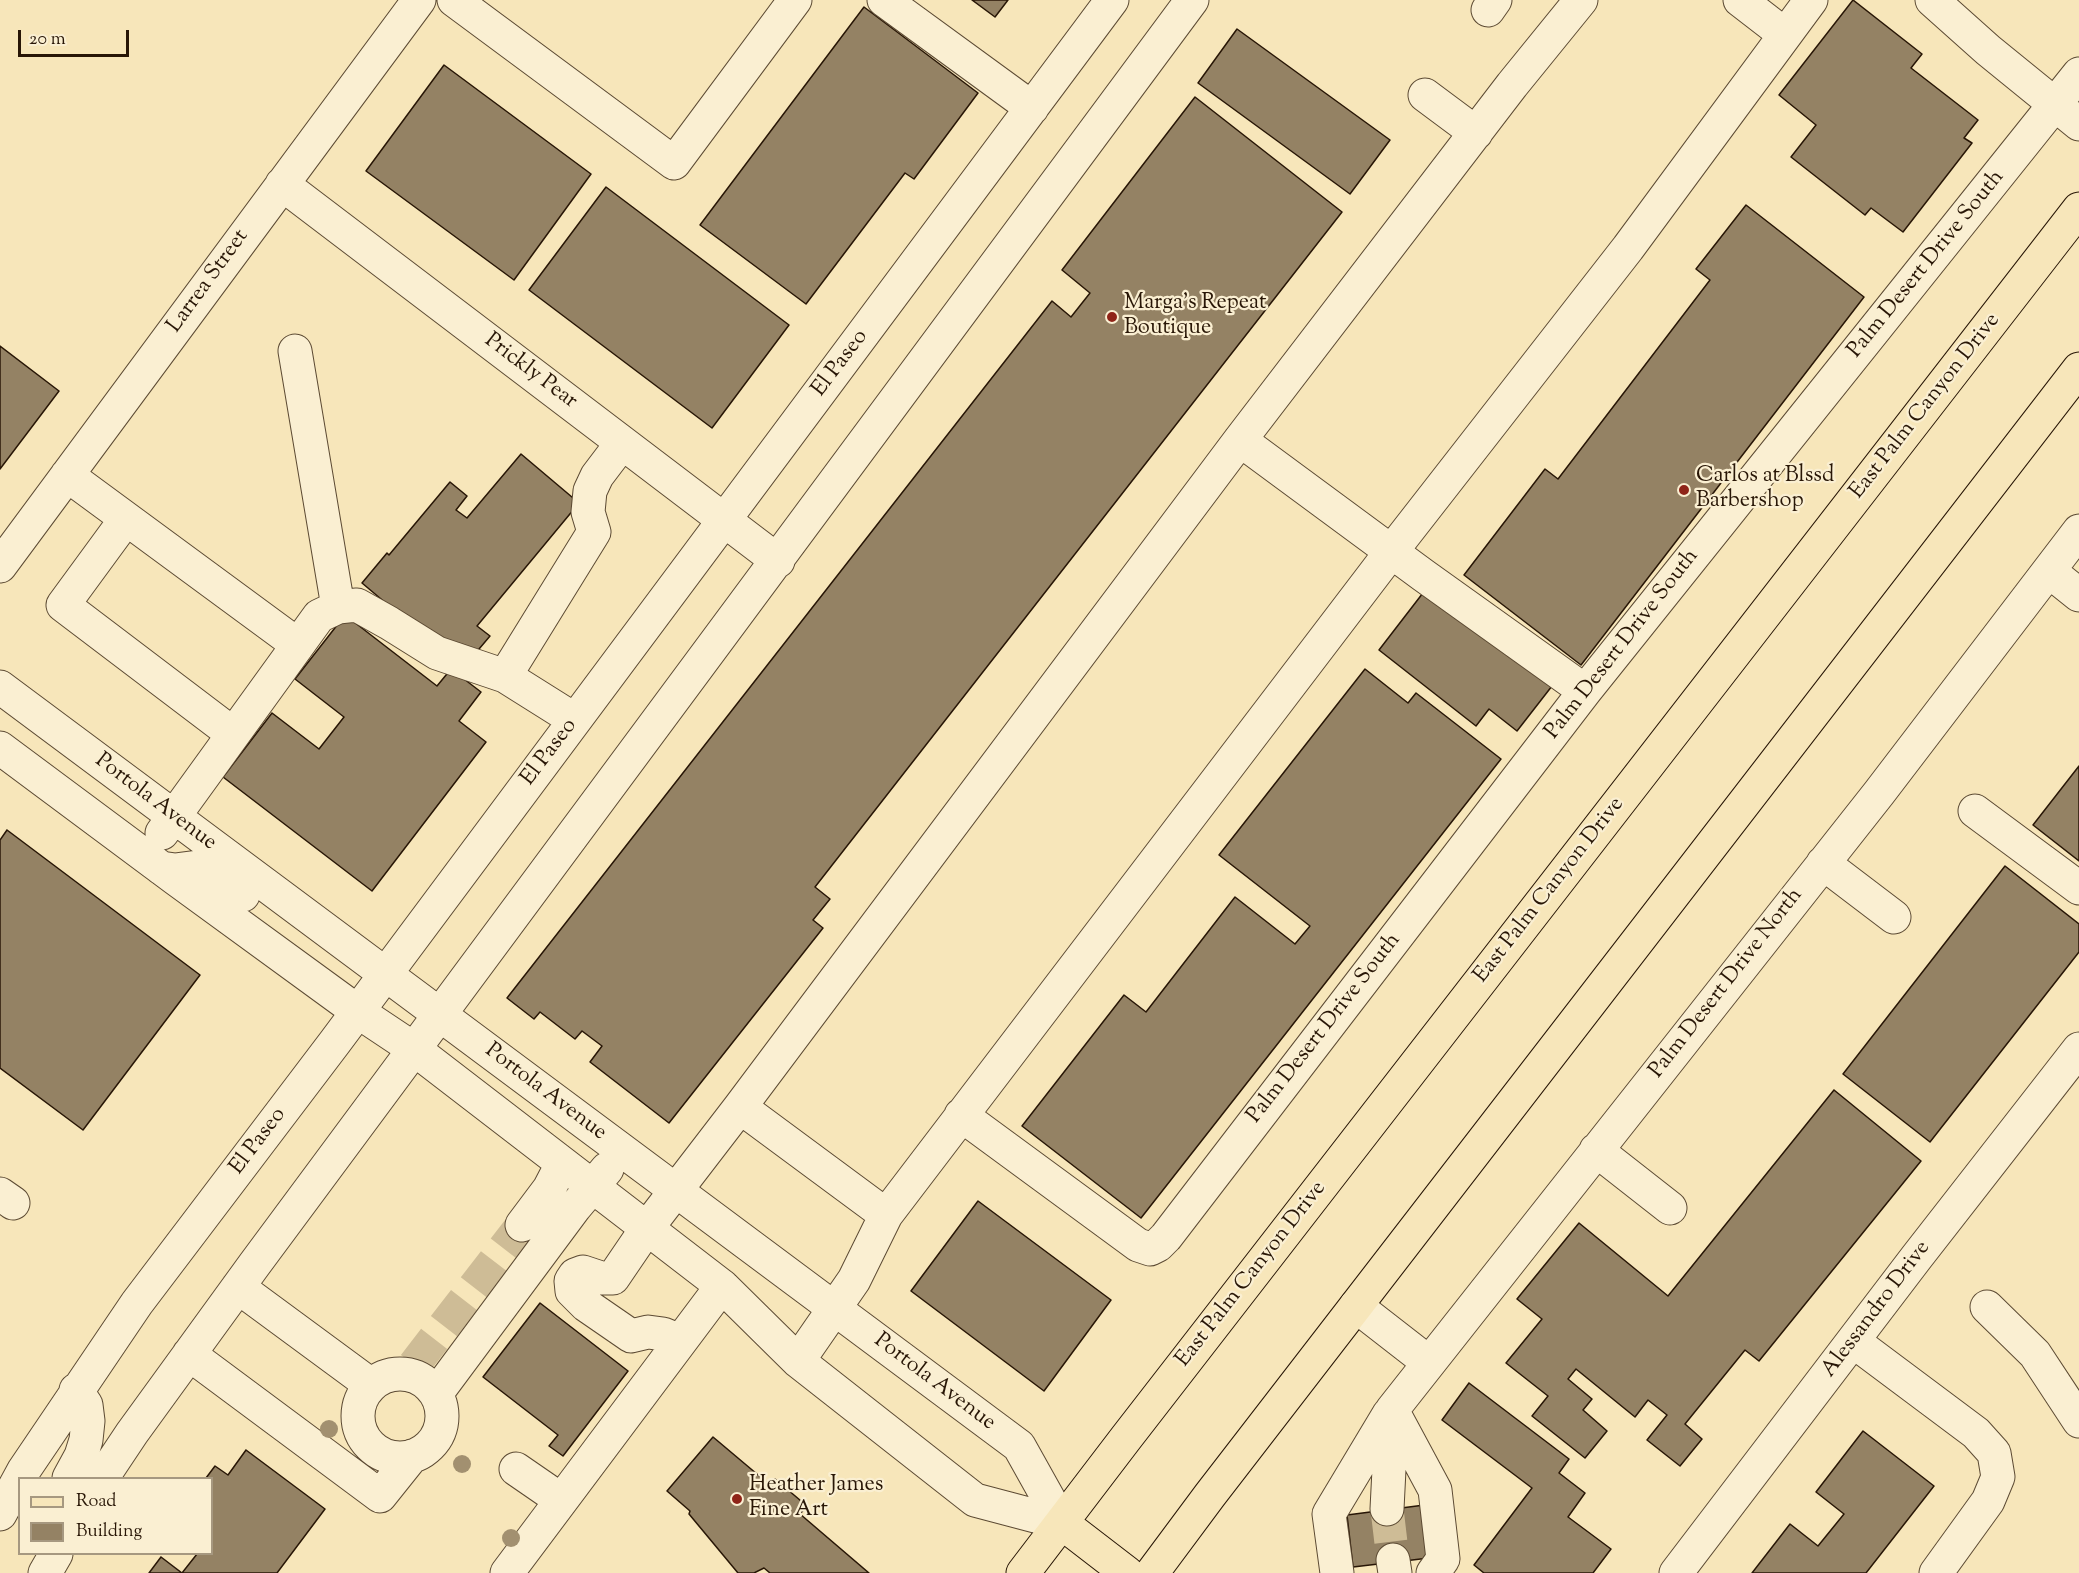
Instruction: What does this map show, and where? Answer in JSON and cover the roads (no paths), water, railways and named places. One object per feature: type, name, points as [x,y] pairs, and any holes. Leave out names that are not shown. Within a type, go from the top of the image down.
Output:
[{"type":"main road","name":"East Palm Canyon Drive","points":[[1023,1573],[2079,209]]},
{"type":"main road","points":[[1152,1573],[2079,369]]},
{"type":"main road","name":"Portola Avenue","points":[[1062,1523],[1127,1573]]},
{"type":"street","name":"Larrea Street","points":[[0,566],[419,0]]},
{"type":"street","points":[[454,0],[674,163],[795,0]]},
{"type":"street","points":[[884,0],[1032,108]]},
{"type":"street","name":"El Paseo","points":[[20,1477],[76,1390],[137,1303],[288,1104],[372,999],[575,720],[1112,0]]},
{"type":"street","points":[[103,1477],[132,1433],[428,1025],[497,939],[1192,0]]},
{"type":"street","points":[[680,1341],[663,1334],[648,1332],[631,1336],[586,1305],[572,1291],[571,1281],[575,1275],[583,1272],[601,1278],[613,1278],[647,1228],[669,1185],[740,1107],[1240,440],[1581,0]]},
{"type":"street","points":[[1740,0],[1784,34]]},
{"type":"street","points":[[798,1361],[854,1280],[886,1215],[1391,552],[1628,248],[1811,0]]},
{"type":"street","points":[[1932,0],[1988,50],[2067,114]]},
{"type":"street","name":"Palm Desert Drive South","points":[[961,1115],[1144,1248],[1149,1249],[1158,1245],[1585,691],[2067,114],[2079,74]]},
{"type":"street","points":[[1425,95],[1476,133]]},
{"type":"street","name":"Prickly Pear","points":[[282,184],[777,561]]},
{"type":"street","points":[[295,351],[338,607]]},
{"type":"street","points":[[1240,440],[1585,691]]},
{"type":"street","points":[[505,676],[594,532],[588,512],[590,491],[597,476],[622,443]]},
{"type":"street","points":[[67,475],[298,645]]},
{"type":"street","points":[[126,519],[63,605],[233,734]]},
{"type":"street","name":"Palm Desert Drive North","points":[[1337,1573],[1329,1514],[1392,1410],[1823,863],[2079,531]]},
{"type":"street","points":[[2049,571],[2079,595]]},
{"type":"street","points":[[153,862],[174,817],[233,734],[319,616],[338,607],[357,605],[389,622],[437,653],[505,676],[575,720]]},
{"type":"street","name":"Portola Avenue","points":[[0,687],[174,817],[372,999],[428,1025],[562,1164],[722,1286],[798,1361],[975,1500],[1062,1523]]},
{"type":"street","name":"Portola Avenue","points":[[0,748],[153,862],[372,999],[428,1025],[440,1037],[573,1139],[598,1152],[626,1154],[669,1185],[1019,1446],[1062,1523]]},
{"type":"street","points":[[1975,811],[2079,888]]},
{"type":"street","points":[[1823,863],[1894,917]]},
{"type":"street","name":"Alessandro Drive","points":[[1676,1573],[2079,1048]]},
{"type":"street","points":[[740,1107],[886,1215]]},
{"type":"street","points":[[1596,1150],[1670,1208]]},
{"type":"street","points":[[522,1225],[549,1189],[562,1164]]},
{"type":"street","points":[[436,1394],[608,1167],[615,1168],[639,1185],[669,1185]]},
{"type":"street","points":[[507,1573],[722,1286]]},
{"type":"street","points":[[238,1287],[371,1385]]},
{"type":"street","points":[[1356,1306],[1428,1362]]},
{"type":"street","points":[[1987,1307],[2035,1354],[2079,1421]]},
{"type":"street","points":[[1853,1341],[1976,1433],[1994,1453],[1998,1476],[1988,1501],[1936,1573]]},
{"type":"street","points":[[189,1354],[380,1496],[412,1456]]},
{"type":"street","points":[[410,1370],[433,1389],[440,1401],[442,1414],[435,1440],[425,1450],[412,1456],[398,1458],[384,1455],[372,1448],[363,1437],[358,1409],[371,1385],[382,1377],[410,1370]]},
{"type":"street","points":[[70,1477],[81,1456],[88,1421],[86,1406],[76,1390]]},
{"type":"street","points":[[1387,1509],[1392,1410]]},
{"type":"street","points":[[1392,1410],[1435,1490],[1443,1559],[1433,1573]]},
{"type":"street","points":[[516,1469],[561,1500]]},
{"type":"street","name":"El Paseo","points":[[0,1514],[18,1481]]},
{"type":"tunnel","points":[[414,1365],[522,1225]]},
{"type":"tunnel","points":[[1387,1509],[1393,1560]]},
{"type":"place","name":"Marga's Repeat Boutique","points":[[1112,317]]},
{"type":"place","name":"Carlos at Blssd Barbershop","points":[[1684,490]]},
{"type":"place","name":"Heather James Fine Art","points":[[737,1499]]}]
